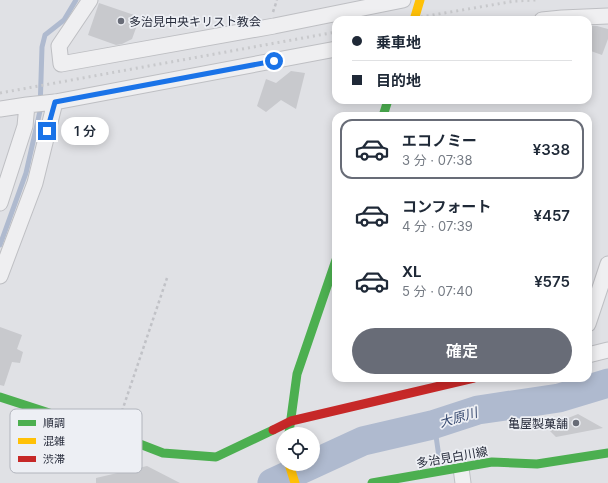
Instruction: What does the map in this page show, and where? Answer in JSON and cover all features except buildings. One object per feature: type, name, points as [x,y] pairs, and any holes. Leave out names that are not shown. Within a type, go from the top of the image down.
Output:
[{"type":"street","points":[[90,0],[59,46],[61,64],[274,26],[403,0]]},
{"type":"street","points":[[415,16],[420,0]]},
{"type":"street","points":[[592,17],[608,16]]},
{"type":"street","points":[[0,109],[55,102],[332,50]]},
{"type":"street","points":[[0,276],[35,183],[55,102]]},
{"type":"street","points":[[0,203],[25,126],[27,105]]},
{"type":"street","points":[[592,312],[608,264]]},
{"type":"street","points":[[290,427],[297,374],[332,272]]},
{"type":"street","points":[[592,354],[608,350]]},
{"type":"street","points":[[142,445],[163,453],[216,456],[291,421],[457,382]]},
{"type":"street","points":[[0,397],[37,409]]},
{"type":"street","name":"多治見白川線","points":[[372,483],[462,476],[492,462],[537,464],[608,453]]},
{"type":"street","points":[[291,471],[295,483]]},
{"type":"path","points":[[122,409],[167,278]]},
{"type":"waterway","points":[[0,245],[26,173],[40,111],[42,47],[45,35],[64,20],[76,0]]},
{"type":"waterway","name":"大原川","points":[[320,461],[363,441],[432,425],[478,410],[559,398],[608,383]]},
{"type":"waterway","points":[[432,425],[436,436],[439,457]]},
{"type":"waterway","name":"大原川","points":[[272,483],[298,471]]},
{"type":"railway","points":[[427,16],[515,1],[536,0]]},
{"type":"railway","points":[[0,93],[332,33]]},
{"type":"traffic: fast","points":[[384,112],[387,104]]},
{"type":"traffic: fast","points":[[290,427],[297,374],[332,272]]},
{"type":"traffic: fast","points":[[0,397],[37,409]]},
{"type":"traffic: fast","points":[[142,445],[163,453],[216,457],[273,430]]},
{"type":"traffic: fast","points":[[372,483],[492,462],[537,464],[608,453]]},
{"type":"traffic: slow","points":[[415,16],[420,0]]},
{"type":"traffic: slow","points":[[291,471],[295,483]]},
{"type":"traffic: jam","points":[[273,430],[291,421],[457,382]]},
{"type":"place","name":"多治見中央キリスト教会","points":[[121,21]]},
{"type":"place","name":"亀屋製菓舗","points":[[576,423]]},
{"type":"route","points":[[47,131],[55,102],[274,61]]}]
